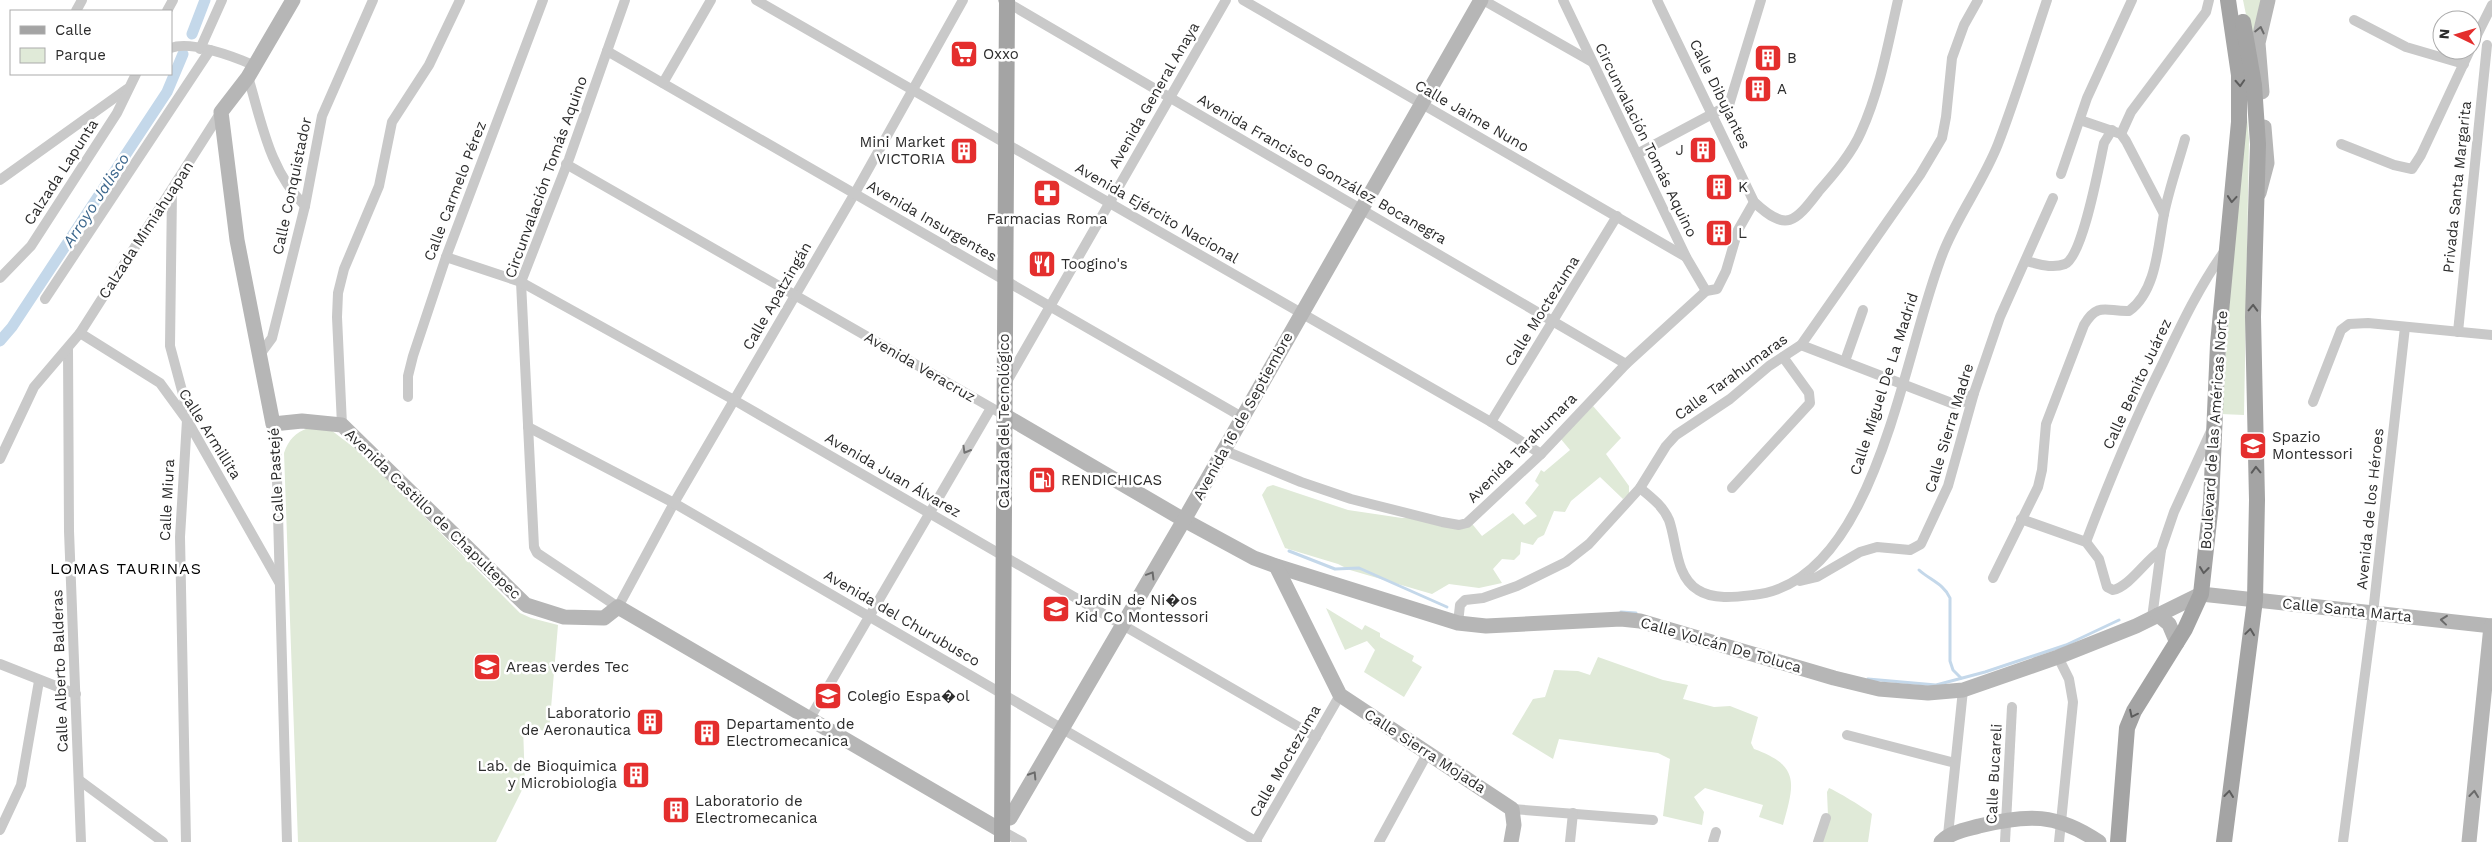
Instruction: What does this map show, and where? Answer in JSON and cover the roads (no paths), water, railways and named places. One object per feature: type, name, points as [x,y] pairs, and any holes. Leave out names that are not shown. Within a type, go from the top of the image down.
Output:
[{"type":"main road","name":"Boulevard de las Américas Norte","points":[[2118,842],[2127,728],[2134,711],[2177,643],[2201,594],[2211,503],[2218,344],[2240,99],[2237,53],[2228,0]]},
{"type":"main road","name":"Boulevard de las Américas Norte","points":[[2224,842],[2255,600],[2257,500],[2252,317],[2258,144],[2254,85],[2238,0]]},
{"type":"main road","name":"Calzada del Tecnológico","points":[[1005,1],[1004,386],[997,412],[1004,556],[1003,694],[1005,830]]},
{"type":"street","points":[[45,299],[205,49],[222,0]]},
{"type":"street","name":"Calzada Mimiahuapan","points":[[0,459],[34,387],[80,333],[172,192],[221,112],[251,71],[293,0]]},
{"type":"street","name":"Calle Conquistador","points":[[261,353],[272,338],[304,206],[322,116],[373,0]]},
{"type":"street","points":[[342,425],[337,317],[338,293],[344,269],[379,186],[392,122],[429,64],[460,0]]},
{"type":"street","name":"Calle Carmelo Pérez","points":[[408,397],[408,376],[412,356],[446,257],[543,0]]},
{"type":"street","name":"Circunvalación Tomás Aquino","points":[[618,607],[537,553],[534,547],[521,282],[608,51],[625,0]]},
{"type":"street","points":[[663,83],[710,0]]},
{"type":"street","name":"Avenida Ejército Nacional","points":[[756,0],[1491,422],[1541,454]]},
{"type":"street","name":"Calle Apatzingán","points":[[618,607],[674,503],[855,193],[963,0]]},
{"type":"street","name":"Avenida General Anaya","points":[[1004,386],[1226,0]]},
{"type":"street","name":"Calle Jaime Nuno","points":[[1243,0],[1686,257]]},
{"type":"street","points":[[1482,0],[1592,62]]},
{"type":"street","name":"Avenida 16 de Septiembre","points":[[1005,830],[1482,0]]},
{"type":"street","name":"Circunvalación Tomás Aquino","points":[[1563,0],[1686,257],[1706,291]]},
{"type":"street","name":"Calle Dibujantes","points":[[1657,0],[1714,115],[1754,202]]},
{"type":"street","points":[[1636,154],[1714,115],[1729,105],[1761,0]]},
{"type":"street","points":[[1754,202],[1776,220],[1794,219],[1834,173],[1864,126],[1875,94],[1898,0]]},
{"type":"street","name":"Calle Tarahumaras","points":[[1458,623],[1460,605],[1465,600],[1483,598],[1517,586],[1566,562],[1589,544],[1640,488],[1666,446],[1676,435],[1730,399],[1801,345],[1920,175],[1942,138],[1952,58],[1964,25],[1978,0]]},
{"type":"street","name":"Calle Miguel De La Madrid","points":[[1640,488],[1651,496],[1665,513],[1684,575],[1698,590],[1722,597],[1770,594],[1799,581],[1835,545],[1854,515],[1880,453],[1945,248],[1998,145],[2047,0]]},
{"type":"street","points":[[2061,174],[2087,98],[2132,0]]},
{"type":"street","points":[[2026,261],[2050,267],[2065,264],[2071,260],[2082,236],[2104,143],[2116,132],[2206,12],[2209,0]]},
{"type":"street","points":[[2257,199],[2267,163],[2258,43],[2268,0]]},
{"type":"street","name":"Avenida Francisco González Bocanegra","points":[[1005,1],[1626,364]]},
{"type":"street","points":[[2482,25],[2492,4]]},
{"type":"street","points":[[2354,20],[2406,47],[2464,64]]},
{"type":"street","points":[[172,48],[182,46],[222,52],[251,71],[267,144],[278,172],[290,191],[304,206]]},
{"type":"street","name":"Privada Santa Margarita","points":[[2458,332],[2489,46]]},
{"type":"street","name":"Avenida Insurgentes","points":[[608,51],[1242,418]]},
{"type":"street","points":[[2340,144],[2394,165],[2412,169],[2421,155],[2466,60]]},
{"type":"street","name":"Calzada Lapunta","points":[[0,278],[31,246],[117,113],[136,75]]},
{"type":"street","points":[[0,180],[130,87],[142,75]]},
{"type":"street","name":"Calle Pastejé","points":[[221,112],[238,240],[261,353],[276,442],[287,842]]},
{"type":"street","points":[[2080,120],[2116,132],[2126,141],[2164,214]]},
{"type":"street","points":[[1993,578],[2038,487],[2042,470],[2046,424],[2084,325],[2094,311],[2101,309],[2129,311],[2145,292],[2155,266],[2164,214],[2185,139]]},
{"type":"street","name":"Avenida Veracruz","points":[[566,164],[1184,520],[1254,558],[1276,566]]},
{"type":"street","name":"Calle Miura","points":[[172,192],[170,346],[184,398],[187,420],[180,537],[186,842]]},
{"type":"street","name":"Calle Sierra Madre","points":[[1799,581],[1817,577],[1860,552],[1877,547],[1910,550],[1918,548],[1940,506],[1948,486],[1974,393],[2000,317],[2053,198]]},
{"type":"street","name":"Avenida Tarahumara","points":[[1223,450],[1301,482],[1351,499],[1460,525],[1466,523],[1479,514],[1541,454],[1626,364],[1706,291],[1717,289],[1720,286],[1738,230],[1754,202]]},
{"type":"street","name":"Calle Moctezuma","points":[[1491,422],[1617,216]]},
{"type":"street","name":"Calle Benito Juárez","points":[[2086,542],[2110,478],[2140,410],[2192,302],[2206,277],[2228,246]]},
{"type":"street","name":"Avenida Juan Álvarez","points":[[446,257],[521,282],[734,400],[1316,737]]},
{"type":"street","points":[[1845,362],[1863,310]]},
{"type":"street","points":[[2313,402],[2344,326],[2356,323],[2492,335]]},
{"type":"street","name":"Avenida de los Héroes","points":[[2343,842],[2373,613],[2405,327]]},
{"type":"street","name":"Calle Armillita","points":[[80,333],[160,383],[187,420],[280,583]]},
{"type":"street","points":[[1801,345],[1954,404],[1963,402],[1974,393]]},
{"type":"street","name":"Calle Alberto Balderas","points":[[68,349],[69,531],[81,842]]},
{"type":"street","points":[[1732,488],[1810,403],[1809,393],[1783,357]]},
{"type":"street","points":[[810,718],[930,513],[997,412]]},
{"type":"street","name":"Avenida Castillo de Chapultepec","points":[[273,424],[302,421],[342,425],[526,605],[564,617],[604,618],[618,607]]},
{"type":"street","points":[[2177,643],[2169,624],[2155,617],[2161,550],[2174,512],[2215,423]]},
{"type":"street","name":"Avenida del Churubusco","points":[[528,427],[674,503],[1256,842]]},
{"type":"street","points":[[2022,519],[2086,542],[2099,560],[2107,587],[2113,590],[2123,588],[2147,560],[2161,550]]},
{"type":"street","name":"Calle Volcán De Toluca","points":[[1276,566],[1458,623],[1486,626],[1621,619],[1640,622],[1834,678],[1879,689],[1928,693],[1963,690],[2058,657],[2155,617],[2201,594]]},
{"type":"street","name":"Calle Sierra Mojada","points":[[1276,566],[1340,695],[1427,754],[1512,809],[1654,820]]},
{"type":"street","name":"Calle Santa Marta","points":[[2201,594],[2373,613],[2492,623]]},
{"type":"street","points":[[618,607],[1005,830],[1022,842]]},
{"type":"street","points":[[2469,842],[2492,623]]},
{"type":"street","points":[[2058,657],[2069,679],[2073,702],[2059,842]]},
{"type":"street","points":[[0,664],[76,694]]},
{"type":"street","points":[[0,830],[21,785],[40,681]]},
{"type":"street","points":[[1963,690],[1945,839],[2007,819],[2028,817],[2061,821],[2099,842]]},
{"type":"street","name":"Calle Moctezuma","points":[[1256,842],[1340,695]]},
{"type":"street","name":"Calle Bucareli","points":[[2005,842],[2012,707]]},
{"type":"street","points":[[1847,735],[1955,763]]},
{"type":"street","points":[[1379,842],[1427,754]]},
{"type":"street","points":[[79,780],[163,842]]},
{"type":"street","points":[[1512,809],[1514,825],[1512,842]]},
{"type":"street","points":[[1570,842],[1573,813]]},
{"type":"street","points":[[1818,842],[1826,818]]},
{"type":"waterway","name":"Arroyo Jalisco","points":[[192,34],[205,0]]},
{"type":"waterway","name":"Arroyo Jalisco","points":[[0,341],[12,327],[167,92],[183,54]]},
{"type":"waterway","points":[[1289,551],[1335,569],[1359,568],[1447,607]]},
{"type":"waterway","points":[[1919,570],[1940,586],[1950,598],[1950,661],[1953,670],[1961,678]]},
{"type":"waterway","points":[[1621,612],[1636,613]]},
{"type":"waterway","points":[[1868,679],[1936,685],[1985,672],[2066,645],[2119,620]]},
{"type":"place","name":"Oxxo","points":[[964,54]]},
{"type":"place","name":"B","points":[[1768,58]]},
{"type":"place","name":"A","points":[[1758,89]]},
{"type":"place","name":"J","points":[[1703,150]]},
{"type":"place","name":"Mini Market VICTORIA","points":[[964,151]]},
{"type":"place","name":"K","points":[[1719,187]]},
{"type":"place","name":"Farmacias Roma","points":[[1047,193]]},
{"type":"place","name":"L","points":[[1719,233]]},
{"type":"place","name":"Toogino's","points":[[1042,264]]},
{"type":"place","name":"Spazio Montessori","points":[[2253,446]]},
{"type":"place","name":"RENDICHICAS","points":[[1042,480]]},
{"type":"place","name":"JardiN de Ni�os Kid Co Montessori","points":[[1056,609]]},
{"type":"place","name":"Areas verdes Tec","points":[[487,667]]},
{"type":"place","name":"Colegio Espa�ol","points":[[828,696]]},
{"type":"place","name":"Laboratorio de Aeronautica","points":[[650,722]]},
{"type":"place","name":"Departamento de Electromecanica","points":[[707,733]]},
{"type":"place","name":"Lab. de Bioquimica y Microbiologia","points":[[636,775]]},
{"type":"place","name":"Laboratorio de Electromecanica","points":[[676,810]]},
{"type":"district","name":"LOMAS TAURINAS","points":[[126,568]]}]
